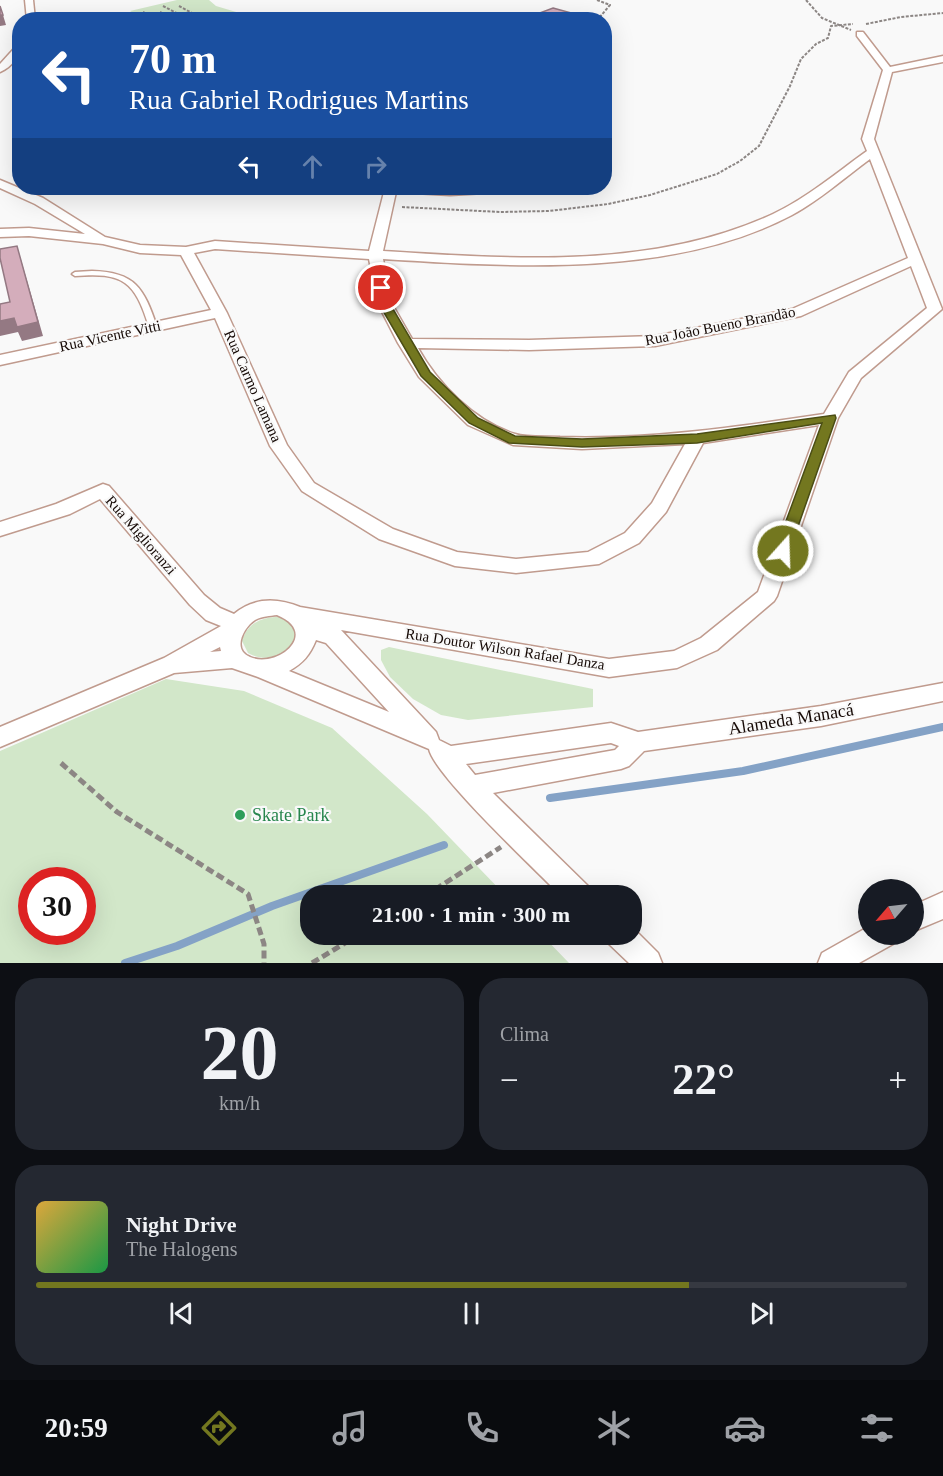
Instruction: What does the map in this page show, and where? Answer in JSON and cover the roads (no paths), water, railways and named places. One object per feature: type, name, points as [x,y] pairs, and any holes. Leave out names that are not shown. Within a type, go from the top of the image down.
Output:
[{"type":"street","points":[[860,34],[888,70],[943,58]]},
{"type":"street","points":[[0,69],[12,54]]},
{"type":"street","name":"Rua Doutor Wilson Rafael Danza","points":[[303,622],[609,668],[677,659],[709,644],[767,596],[830,418],[855,375],[935,309],[868,139],[888,70]]},
{"type":"street","points":[[0,233],[29,232],[103,240],[140,249],[186,251],[215,245],[494,262],[568,261],[632,256],[693,246],[746,230],[808,201],[872,153]]},
{"type":"street","points":[[25,195],[103,240]]},
{"type":"street","points":[[388,195],[375,255],[385,304],[425,374],[474,421],[513,440],[582,443],[697,438],[830,418]]},
{"type":"street","name":"Rua Carmo Lamana","points":[[186,251],[220,313],[279,446],[308,487],[386,534],[455,559],[516,566],[592,559],[632,538],[659,507],[697,438]]},
{"type":"street","name":"Rua João Bueno Brandão","points":[[406,343],[529,345],[655,341],[796,313],[916,259]]},
{"type":"street","name":"Rua Vicente Vitti","points":[[0,360],[220,313]]},
{"type":"street","name":"Rua Miglioranzi","points":[[0,529],[63,509],[103,490],[197,600],[213,614],[235,626]]},
{"type":"street","points":[[0,737],[172,664],[235,626],[245,616],[267,608],[279,607],[303,622],[333,636],[447,757],[470,787],[569,885]]},
{"type":"street","points":[[260,669],[285,664],[295,657],[308,639],[303,622]]},
{"type":"street","points":[[235,626],[230,639],[231,650],[236,659],[243,664],[428,739]]},
{"type":"street","points":[[172,664],[236,659]]},
{"type":"street","name":"Alameda Manacá","points":[[447,757],[611,733],[638,742],[821,716],[943,692]]},
{"type":"street","points":[[470,787],[621,759],[638,742]]},
{"type":"street","points":[[924,914],[943,905]]},
{"type":"street","points":[[630,945],[648,963]]},
{"type":"street","points":[[832,963],[864,945]]},
{"type":"lane","points":[[75,274],[99,271],[130,281],[148,307],[153,327]]},
{"type":"waterway","points":[[550,798],[743,771],[943,727]]},
{"type":"waterway","points":[[125,963],[177,946],[272,906],[444,845]]},
{"type":"place","name":"Skate Park","points":[[240,815]]}]
